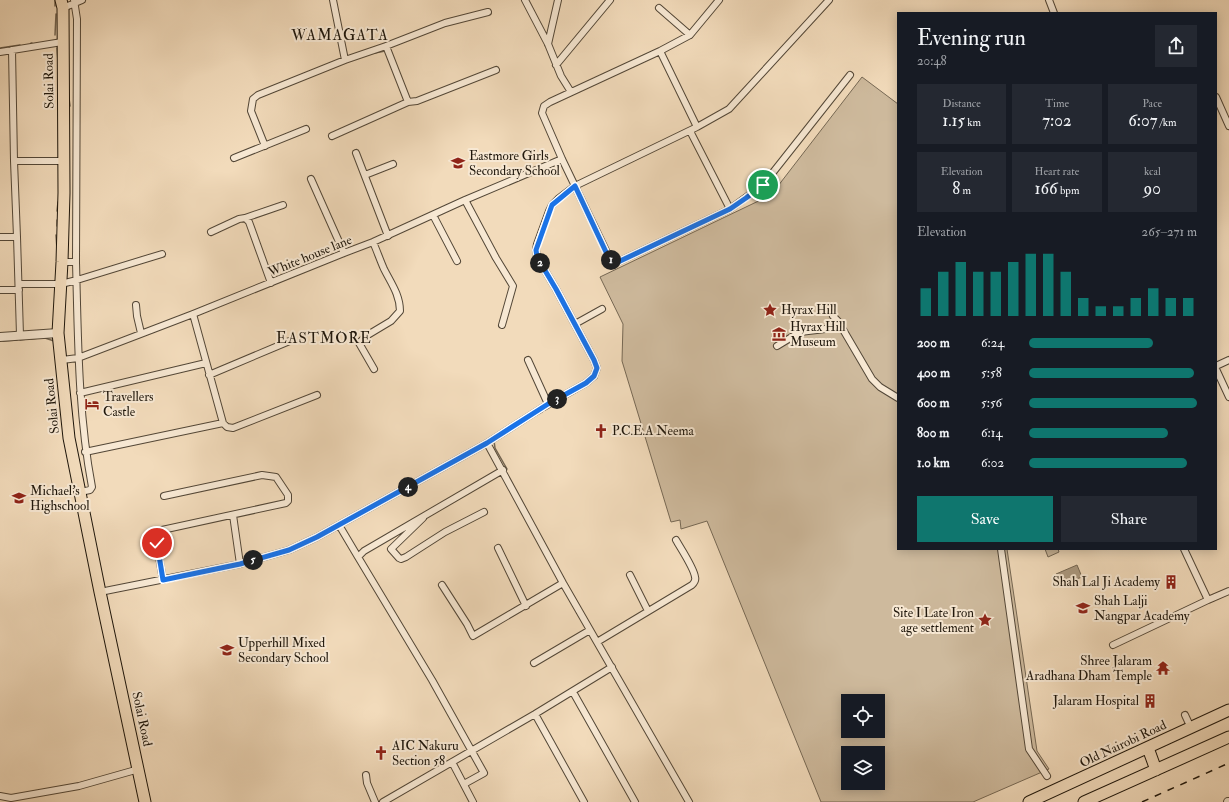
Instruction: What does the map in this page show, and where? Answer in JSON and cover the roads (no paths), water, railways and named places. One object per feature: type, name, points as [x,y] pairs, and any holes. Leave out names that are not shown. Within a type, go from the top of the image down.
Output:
[{"type":"highway","name":"Solai Road","points":[[62,4],[64,161],[62,262],[58,334],[70,438],[80,492],[145,802]]},
{"type":"highway","name":"Old Nairobi Road","points":[[1029,802],[1229,710]]},
{"type":"highway","points":[[1084,802],[1229,737]]},
{"type":"highway","points":[[1148,748],[1156,770]]},
{"type":"street","points":[[62,4],[82,0]]},
{"type":"street","points":[[333,0],[345,60]]},
{"type":"street","points":[[525,0],[548,44],[561,76],[571,92]]},
{"type":"street","points":[[548,44],[558,0]]},
{"type":"street","points":[[556,65],[610,0]]},
{"type":"street","points":[[719,0],[690,35],[660,51],[544,106],[542,113],[562,159],[611,261],[618,262],[730,209],[763,185],[850,75]]},
{"type":"street","points":[[100,592],[240,564],[289,550],[317,537],[487,443],[548,404],[586,383],[594,376],[597,368],[594,360],[537,257],[536,250],[552,205],[575,186],[690,131],[729,109],[829,0]]},
{"type":"street","points":[[1049,0],[1054,12]]},
{"type":"street","points":[[74,2],[77,19],[76,262],[78,358],[85,452],[92,488],[90,490],[80,492]]},
{"type":"street","points":[[659,8],[690,35]]},
{"type":"street","points":[[265,146],[250,111],[253,99],[258,95],[345,60],[445,24],[488,12]]},
{"type":"street","points":[[0,52],[62,42]]},
{"type":"street","points":[[386,46],[408,102]]},
{"type":"street","points":[[12,50],[20,336]]},
{"type":"street","points":[[660,51],[697,127]]},
{"type":"street","points":[[332,136],[408,102],[417,101],[496,70]]},
{"type":"street","points":[[1217,99],[1229,126]]},
{"type":"street","points":[[234,158],[306,129]]},
{"type":"street","points":[[690,131],[730,209]]},
{"type":"street","points":[[356,153],[388,236]]},
{"type":"street","name":"White house lane","points":[[62,360],[78,358],[388,236],[465,200],[562,159]]},
{"type":"street","points":[[14,161],[64,161]]},
{"type":"street","points":[[364,175],[392,164]]},
{"type":"street","points":[[311,179],[344,253]]},
{"type":"street","points":[[465,200],[513,286],[502,325]]},
{"type":"street","points":[[211,232],[239,219],[283,205]]},
{"type":"street","points":[[433,215],[457,261]]},
{"type":"street","points":[[245,218],[249,222],[271,283]]},
{"type":"street","points":[[0,237],[17,237]]},
{"type":"street","points":[[373,242],[384,268],[399,296],[400,302],[400,311],[391,320],[366,336],[359,343],[374,369]]},
{"type":"street","points":[[0,290],[61,284],[162,254]]},
{"type":"street","points":[[62,262],[76,262]]},
{"type":"street","points":[[136,305],[141,333]]},
{"type":"street","points":[[575,324],[602,309]]},
{"type":"street","points":[[192,314],[223,423],[227,427],[233,428],[317,395]]},
{"type":"street","points":[[832,316],[842,327],[872,379],[880,387],[897,397]]},
{"type":"street","points":[[777,346],[800,332],[842,327]]},
{"type":"street","points":[[0,337],[58,334]]},
{"type":"street","points":[[209,375],[292,340]]},
{"type":"street","points":[[528,360],[548,404]]},
{"type":"street","points":[[1217,367],[1229,360]]},
{"type":"street","points":[[80,393],[206,363]]},
{"type":"street","points":[[1217,370],[1229,397]]},
{"type":"street","points":[[85,452],[223,423]]},
{"type":"street","points":[[487,443],[503,470],[563,584],[689,802]]},
{"type":"street","points":[[358,557],[364,551],[503,470]]},
{"type":"street","points":[[163,580],[156,539],[158,533],[162,530],[286,503],[288,501],[288,495],[276,477],[262,474],[164,496]]},
{"type":"street","points":[[432,511],[391,548],[398,558],[401,559],[406,557],[445,532],[484,512]]},
{"type":"street","points":[[232,515],[240,564]]},
{"type":"street","points":[[339,525],[432,680],[484,773],[464,784]]},
{"type":"street","points":[[597,642],[687,589],[695,582],[696,578],[694,572],[676,540]]},
{"type":"street","points":[[498,548],[526,606]]},
{"type":"street","points":[[1001,550],[1029,749],[1046,776]]},
{"type":"street","points":[[1184,550],[1208,600]]},
{"type":"street","points":[[630,575],[648,611]]},
{"type":"street","points":[[442,585],[473,636],[563,584]]},
{"type":"street","points":[[1113,645],[1229,591]]},
{"type":"street","points":[[534,663],[590,630]]},
{"type":"street","points":[[383,802],[536,714],[612,667]]},
{"type":"street","points":[[573,692],[635,802]]},
{"type":"street","points":[[536,714],[584,802]]},
{"type":"street","points":[[1185,715],[1191,728]]},
{"type":"street","points":[[452,762],[473,802]]},
{"type":"street","points":[[3,798],[11,798],[79,786],[139,770]]},
{"type":"street","points":[[366,775],[367,783],[375,802]]},
{"type":"waterway","points":[[55,0],[55,6]]},
{"type":"waterway","points":[[55,35],[56,14]]},
{"type":"waterway","points":[[0,48],[20,45]]},
{"type":"waterway","points":[[57,48],[58,62]]},
{"type":"waterway","points":[[375,53],[385,51]]},
{"type":"waterway","points":[[69,98],[70,106]]},
{"type":"waterway","points":[[57,211],[58,202]]},
{"type":"waterway","points":[[57,220],[57,226]]},
{"type":"waterway","points":[[56,235],[57,250]]},
{"type":"waterway","points":[[31,339],[39,338]]},
{"type":"waterway","points":[[45,338],[54,341]]},
{"type":"waterway","points":[[20,340],[27,339]]},
{"type":"waterway","points":[[3,341],[17,340]]},
{"type":"waterway","points":[[593,381],[597,378]]},
{"type":"waterway","points":[[545,410],[578,391]]},
{"type":"waterway","points":[[536,415],[542,412]]},
{"type":"waterway","points":[[494,441],[495,448],[507,469]]},
{"type":"railway","points":[[1142,802],[1229,763]]},
{"type":"place","name":"Eastmore Girls Secondary School","points":[[458,163]]},
{"type":"place","name":"Hyrax Hill","points":[[770,310]]},
{"type":"place","name":"Hyrax Hill Museum","points":[[779,334]]},
{"type":"place","name":"Travellers Castle","points":[[92,404]]},
{"type":"place","name":"P.C.E.A Neema","points":[[601,431]]},
{"type":"place","name":"Michael's Highschool","points":[[19,498]]},
{"type":"place","name":"Shah Lal Ji Academy","points":[[1171,582]]},
{"type":"place","name":"Shah Lalji Nangpar Academy","points":[[1083,608]]},
{"type":"place","name":"Site I Late Iron age settlement","points":[[985,620]]},
{"type":"place","name":"Upperhill Mixed Secondary School","points":[[227,650]]},
{"type":"place","name":"Shree Jalaram Aradhana Dham Temple","points":[[1163,668]]},
{"type":"place","name":"Jalaram Hospital","points":[[1150,701]]},
{"type":"place","name":"AIC Nakuru Section 58","points":[[381,753]]},
{"type":"district","name":"WAMAGATA","points":[[340,35]]},
{"type":"district","name":"EASTMORE","points":[[324,338]]}]
